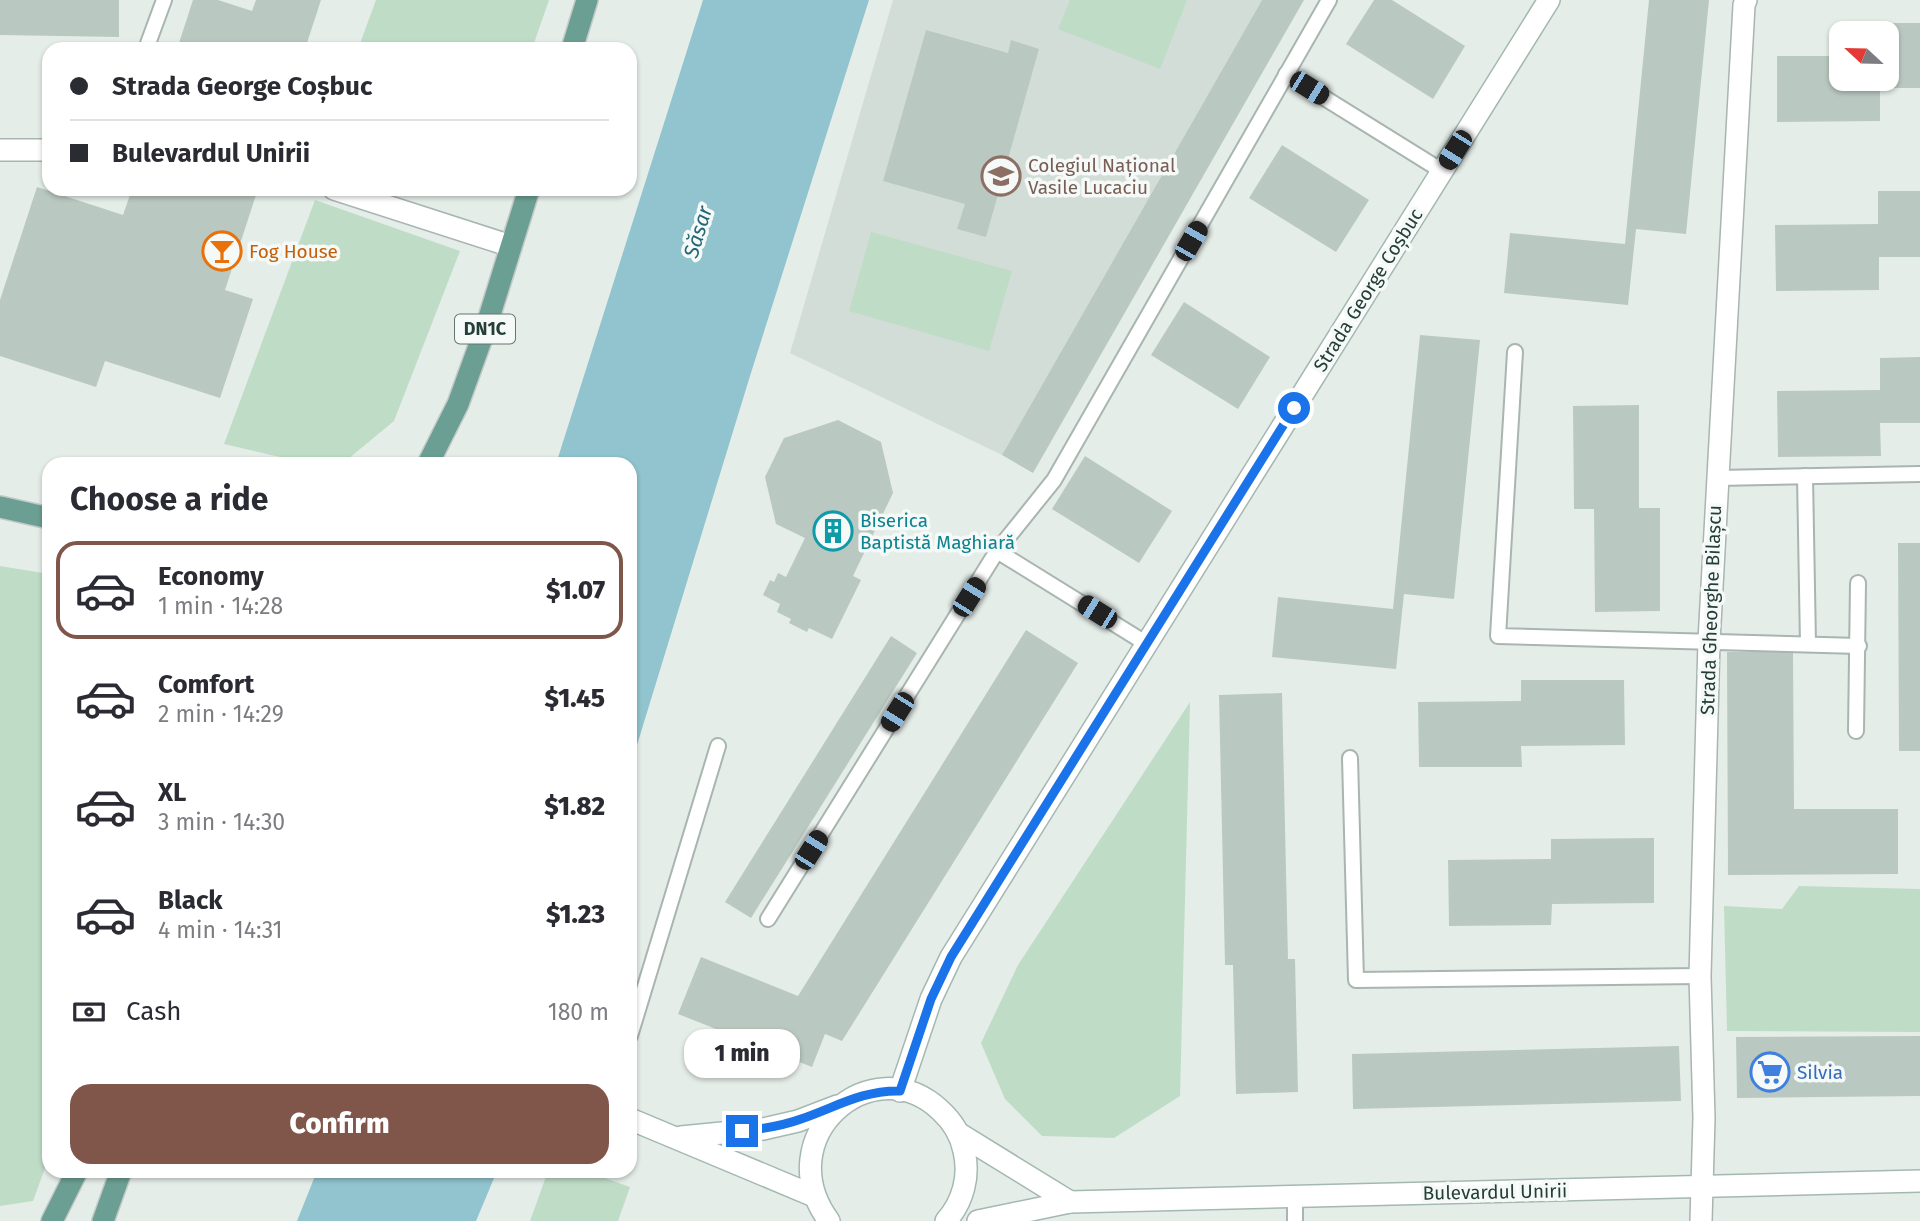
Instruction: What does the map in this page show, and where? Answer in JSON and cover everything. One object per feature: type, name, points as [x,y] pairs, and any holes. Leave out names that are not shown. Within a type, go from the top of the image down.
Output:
[{"type":"main road","points":[[574,42],[587,0]]},
{"type":"main road","name":"Strada George Coșbuc","points":[[900,1091],[931,999],[951,957],[1549,0]]},
{"type":"main road","name":"Strada Gheorghe Bilașcu","points":[[1701,1221],[1704,1118],[1700,976],[1709,641],[1746,0]]},
{"type":"main road","points":[[1,155],[42,151]]},
{"type":"main road","points":[[356,196],[511,246]]},
{"type":"main road","name":"DN1C","points":[[432,457],[458,404],[487,324],[527,196]]},
{"type":"main road","points":[[0,508],[42,517]]},
{"type":"main road","points":[[679,1138],[763,1129],[798,1121],[880,1090],[900,1091],[918,1096],[948,1117],[958,1133],[967,1162],[966,1177],[957,1206],[946,1221]]},
{"type":"main road","points":[[829,1221],[814,1196],[810,1162],[813,1145],[825,1122],[843,1104]]},
{"type":"main road","points":[[637,1122],[814,1196]]},
{"type":"main road","points":[[958,1133],[1070,1202]]},
{"type":"main road","points":[[52,1221],[74,1178]]},
{"type":"main road","points":[[103,1221],[118,1178]]},
{"type":"main road","name":"Bulevardul Unirii","points":[[978,1221],[1070,1202],[1920,1181]]},
{"type":"lane","points":[[149,42],[164,0]]},
{"type":"lane","points":[[768,919],[998,551],[1054,480],[1329,0]]},
{"type":"lane","points":[[1286,74],[1442,171]]},
{"type":"lane","points":[[1515,352],[1498,635],[1858,646]]},
{"type":"lane","points":[[1717,478],[1920,474]]},
{"type":"lane","points":[[1805,476],[1808,644]]},
{"type":"lane","points":[[998,551],[1147,644]]},
{"type":"lane","points":[[1856,731],[1858,583]]},
{"type":"lane","points":[[637,1013],[718,746]]},
{"type":"lane","points":[[1350,758],[1356,980],[1700,976]]},
{"type":"lane","points":[[1295,1197],[1295,1221]]},
{"type":"shaded area","name":"Colegiul Național Vasile Lucaciu","points":[[893,0],[1262,0],[1002,455],[790,353]]},
{"type":"green space","points":[[376,0],[549,0],[534,42],[361,42]]},
{"type":"green space","points":[[1070,0],[1187,0],[1160,69],[1058,29]]},
{"type":"green space","points":[[315,200],[460,251],[394,421],[350,457],[280,457],[224,444]]},
{"type":"green space","points":[[871,232],[1012,271],[989,351],[849,311]]},
{"type":"green space","points":[[0,566],[42,573],[42,1176],[33,1201],[0,1206]]},
{"type":"green space","points":[[1190,702],[1180,1096],[1114,1138],[1042,1136],[1005,1099],[981,1043],[1018,965]]},
{"type":"green space","points":[[1799,886],[1920,889],[1920,1032],[1727,1031],[1724,906],[1782,909]]},
{"type":"green space","points":[[545,1178],[605,1178],[630,1187],[618,1221],[530,1221]]},
{"type":"water","name":"Săsar","points":[[703,0],[869,0],[637,745],[637,457],[558,457]]},
{"type":"water","points":[[314,1178],[494,1178],[476,1221],[297,1221]]},
{"type":"building","points":[[0,0],[119,0],[119,37],[0,35]]},
{"type":"building","points":[[193,0],[218,0],[252,11],[256,0],[321,0],[307,42],[179,42]]},
{"type":"building","points":[[1262,0],[1304,0],[1033,473],[1002,455]]},
{"type":"building","points":[[1374,0],[1392,0],[1465,46],[1433,99],[1346,44]]},
{"type":"building","points":[[1649,0],[1709,0],[1686,234],[1636,229],[1628,305],[1504,293],[1510,233],[1625,244]]},
{"type":"building","points":[[1899,23],[1920,23],[1920,88],[1899,88]]},
{"type":"building","points":[[926,30],[1008,53],[1011,40],[1039,49],[986,237],[957,229],[965,204],[883,181]]},
{"type":"building","points":[[1777,56],[1829,56],[1829,91],[1880,91],[1880,121],[1777,122]]},
{"type":"building","points":[[1282,145],[1369,200],[1336,252],[1249,198]]},
{"type":"building","points":[[37,187],[42,189],[42,196],[65,196],[123,215],[130,196],[256,196],[225,290],[253,299],[220,398],[105,361],[96,387],[0,356],[0,300]]},
{"type":"building","points":[[1878,191],[1920,191],[1920,257],[1879,257],[1879,290],[1776,291],[1775,225],[1878,224]]},
{"type":"building","points":[[1184,302],[1270,357],[1238,409],[1151,355]]},
{"type":"building","points":[[1420,335],[1480,340],[1454,599],[1404,594],[1396,669],[1272,657],[1278,597],[1393,609]]},
{"type":"building","points":[[1920,357],[1920,423],[1880,423],[1881,456],[1778,457],[1777,391],[1880,390],[1880,358]]},
{"type":"building","points":[[1639,405],[1639,508],[1660,508],[1660,611],[1595,612],[1594,509],[1574,509],[1573,406]]},
{"type":"building","name":"Biserica Baptistă Maghiară","points":[[838,420],[881,442],[893,493],[853,576],[861,580],[832,639],[809,628],[807,632],[789,623],[791,619],[777,612],[780,604],[763,595],[770,580],[774,582],[778,573],[786,577],[805,538],[776,524],[765,477],[784,438]]},
{"type":"building","points":[[1085,456],[1172,511],[1139,563],[1052,509]]},
{"type":"building","points":[[1898,543],[1920,543],[1920,751],[1899,751]]},
{"type":"building","points":[[1026,630],[1078,663],[842,1041],[825,1034],[812,1067],[678,1014],[701,957],[798,996]]},
{"type":"building","points":[[891,636],[917,653],[751,918],[725,902]]},
{"type":"building","points":[[1727,652],[1793,652],[1794,809],[1898,809],[1898,874],[1728,875]]},
{"type":"building","points":[[1521,680],[1624,680],[1625,745],[1521,746],[1522,767],[1419,767],[1418,702],[1521,701]]},
{"type":"building","points":[[1282,693],[1288,959],[1295,959],[1298,1092],[1236,1094],[1233,965],[1225,965],[1219,695]]},
{"type":"building","points":[[1654,838],[1654,903],[1552,904],[1551,925],[1449,926],[1448,860],[1551,859],[1551,839]]},
{"type":"building","points":[[1920,1036],[1920,1096],[1737,1098],[1736,1037]]},
{"type":"building","points":[[1679,1046],[1681,1101],[1353,1109],[1352,1054]]},
{"type":"place","name":"Colegiul Național Vasile Lucaciu","points":[[1001,176]]},
{"type":"place","name":"Fog House","points":[[222,251]]},
{"type":"place","name":"Biserica Baptistă Maghiară","points":[[833,531]]},
{"type":"place","name":"Silvia","points":[[1770,1072]]},
{"type":"route","points":[[742,1131],[798,1121],[880,1090],[900,1091],[931,999],[951,957],[1294,408]]}]
